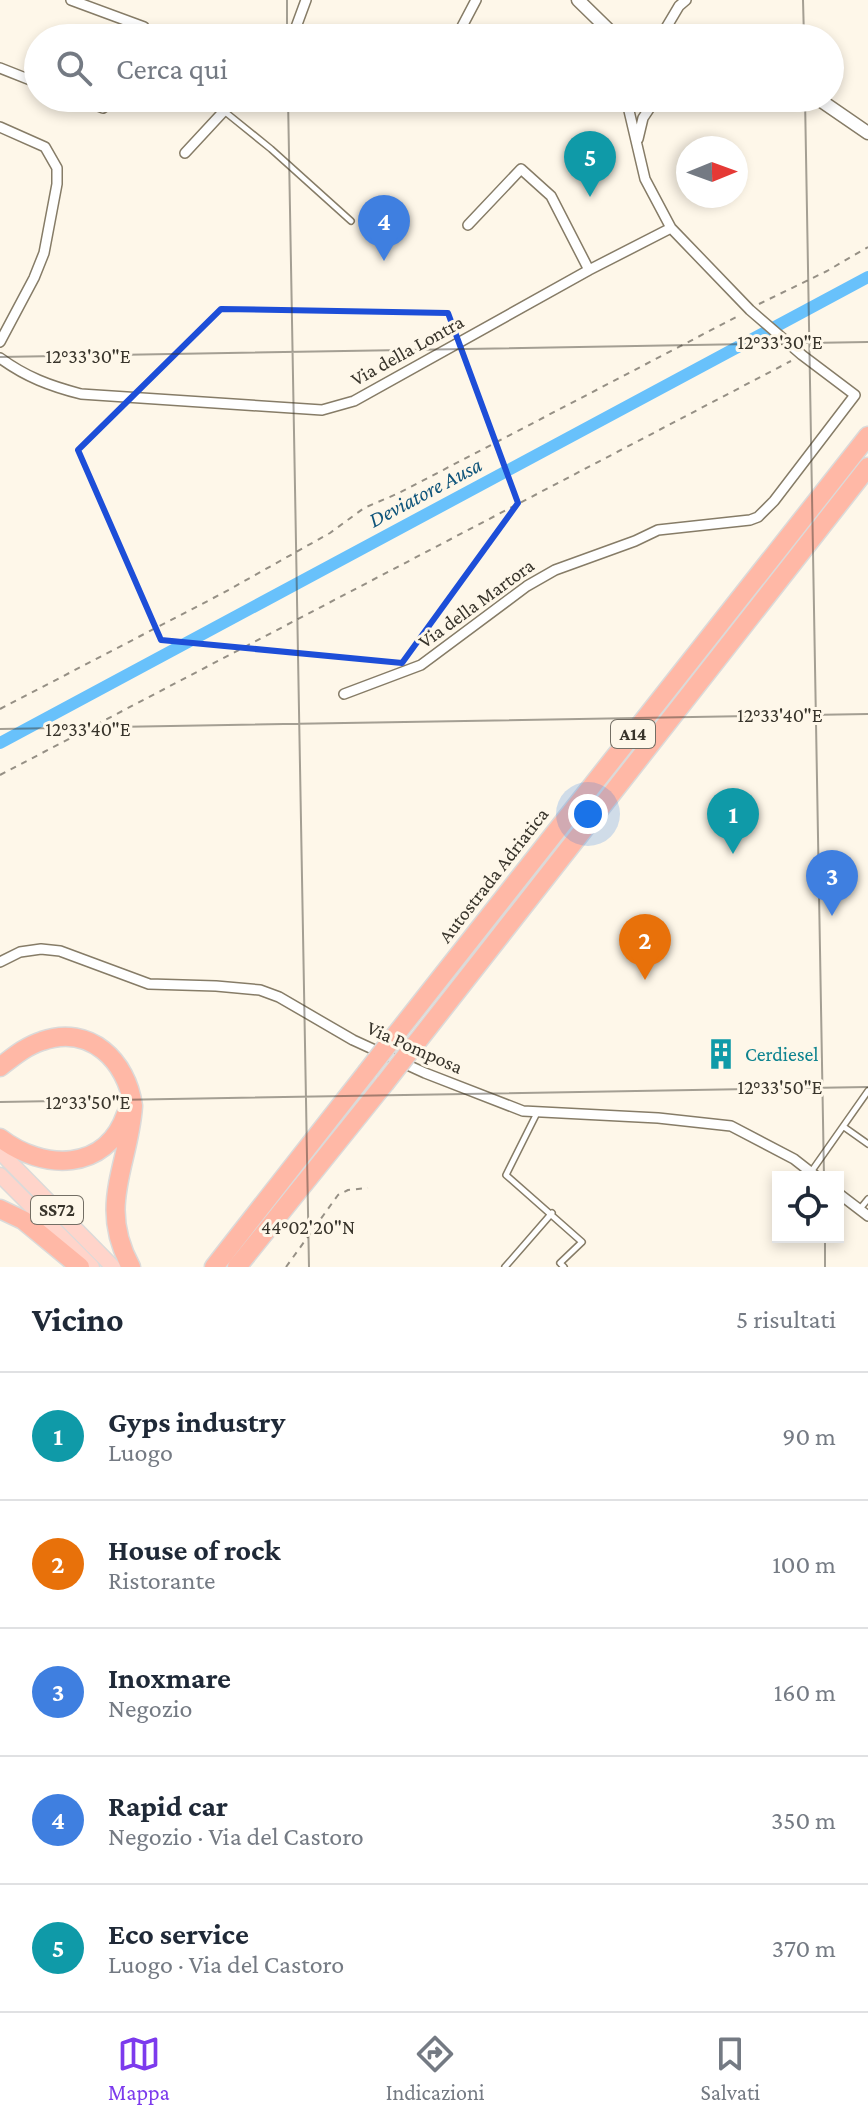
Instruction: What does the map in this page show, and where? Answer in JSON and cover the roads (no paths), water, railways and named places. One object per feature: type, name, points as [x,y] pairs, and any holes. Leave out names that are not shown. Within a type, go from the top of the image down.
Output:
[{"type":"highway","name":"Autostrada Adriatica","points":[[214,1267],[868,436]]},
{"type":"highway","name":"A14","points":[[237,1267],[868,467]]},
{"type":"highway","points":[[0,1067],[17,1053],[54,1037],[76,1038],[99,1045],[116,1061],[128,1083],[133,1106],[115,1200],[118,1230],[131,1267]]},
{"type":"highway","points":[[0,1138],[31,1154],[56,1161],[82,1159],[114,1139],[125,1115],[128,1083]]},
{"type":"highway","points":[[0,1209],[23,1220],[80,1267]]},
{"type":"main road","name":"SS72","points":[[0,1152],[113,1267]]},
{"type":"main road","name":"SS72","points":[[0,1175],[92,1267]]},
{"type":"street","points":[[71,0],[136,24]]},
{"type":"street","points":[[299,24],[306,0]]},
{"type":"street","points":[[463,24],[476,0]]},
{"type":"street","points":[[578,0],[601,24]]},
{"type":"street","points":[[668,24],[686,0]]},
{"type":"street","points":[[0,68],[24,77]]},
{"type":"street","points":[[185,153],[221,112]]},
{"type":"street","points":[[629,112],[645,179],[671,228]]},
{"type":"street","points":[[637,146],[643,118],[648,112]]},
{"type":"street","points":[[837,112],[868,133]]},
{"type":"street","points":[[0,127],[45,147],[57,168],[57,184],[44,253],[0,342]]},
{"type":"street","points":[[468,225],[521,169],[551,196],[589,270]]},
{"type":"street","name":"Via della Lontra","points":[[0,358],[24,375],[49,386],[81,394],[322,410],[354,401],[589,270],[671,228]]},
{"type":"street","name":"Via della Martora","points":[[344,694],[421,665],[527,586],[555,570],[658,530],[758,517],[774,501],[855,395],[752,312],[671,228]]},
{"type":"street","name":"Via Pomposa","points":[[0,962],[20,952],[41,949],[60,951],[149,984],[260,990],[279,997],[353,1040],[425,1073],[523,1111],[658,1118],[731,1126],[794,1159],[810,1171]]},
{"type":"street","points":[[844,1198],[864,1213]]},
{"type":"lane","points":[[225,112],[351,221]]},
{"type":"lane","points":[[816,1171],[868,1091]]},
{"type":"lane","points":[[538,1112],[506,1175],[582,1242],[560,1263],[564,1267]]},
{"type":"lane","points":[[844,1127],[868,1144]]},
{"type":"lane","points":[[864,1213],[868,1199]]},
{"type":"lane","points":[[505,1267],[552,1213]]},
{"type":"waterway","name":"Deviatore Ausa","points":[[0,743],[868,277]]},
{"type":"place","name":"Eco service","points":[[590,197]]},
{"type":"place","name":"Rapid car","points":[[384,261]]},
{"type":"place","name":"Gyps industry","points":[[733,854]]},
{"type":"place","name":"Inoxmare","points":[[832,916]]},
{"type":"place","name":"House of rock","points":[[645,980]]},
{"type":"place","name":"Cerdiesel","points":[[721,1054]]}]
